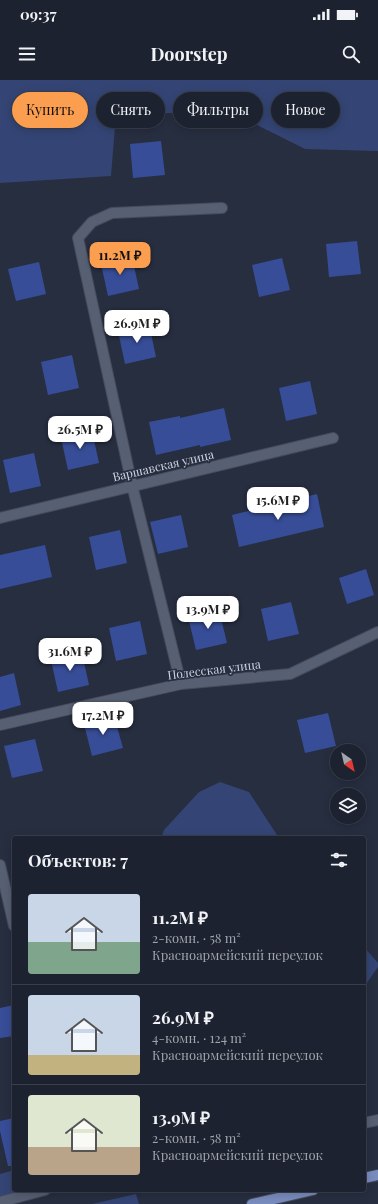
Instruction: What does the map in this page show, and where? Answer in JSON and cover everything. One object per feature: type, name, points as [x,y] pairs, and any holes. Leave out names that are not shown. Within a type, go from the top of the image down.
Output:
[{"type":"main road","points":[[366,1178],[378,1175]]},
{"type":"main road","points":[[252,1204],[304,1192]]},
{"type":"street","points":[[182,684],[132,485],[78,238],[92,222],[112,213],[222,208]]},
{"type":"street","name":"Варшавская улица","points":[[0,518],[132,485],[333,438]]},
{"type":"street","name":"Полесская улица","points":[[0,725],[182,684],[290,674],[378,632]]},
{"type":"street","points":[[0,864],[12,917]]},
{"type":"street","points":[[366,1123],[378,1120]]},
{"type":"street","points":[[0,1202],[38,1192]]},
{"type":"shaded area","points":[[0,80],[378,80],[378,151],[305,149],[263,128],[263,92],[173,92],[173,113],[165,113],[165,92],[96,92],[96,128],[115,128],[111,176],[0,183]]},
{"type":"shaded area","points":[[220,782],[249,792],[278,836],[162,836],[164,830],[199,792]]},
{"type":"shaded area","points":[[366,949],[378,963],[378,967],[366,984]]},
{"type":"shaded area","points":[[12,1171],[12,1192],[57,1192],[0,1204],[0,1174]]},
{"type":"shaded area","points":[[136,1194],[139,1204],[92,1204]]},
{"type":"building","points":[[161,141],[165,175],[133,178],[130,144]]},
{"type":"building","points":[[357,241],[361,274],[329,277],[326,244]]},
{"type":"building","points":[[132,257],[139,289],[108,296],[101,264]]},
{"type":"building","points":[[282,258],[290,290],[259,297],[252,265]]},
{"type":"building","points":[[39,262],[46,294],[16,301],[8,269]]},
{"type":"building","points":[[149,324],[156,357],[125,364],[118,331]]},
{"type":"building","points":[[72,355],[79,388],[48,395],[41,362]]},
{"type":"building","points":[[310,381],[317,414],[286,421],[279,388]]},
{"type":"building","points":[[224,408],[231,440],[156,455],[149,422],[180,416],[180,418]]},
{"type":"building","points":[[92,431],[99,463],[68,470],[61,438]]},
{"type":"building","points":[[34,453],[41,486],[10,493],[3,460]]},
{"type":"building","points":[[317,494],[324,527],[239,547],[232,515]]},
{"type":"building","points":[[181,515],[188,547],[158,554],[150,522]]},
{"type":"building","points":[[120,530],[127,563],[96,570],[89,537]]},
{"type":"building","points":[[45,545],[52,577],[0,589],[0,555]]},
{"type":"building","points":[[366,569],[374,595],[347,604],[339,578]]},
{"type":"building","points":[[291,602],[299,634],[268,641],[261,609]]},
{"type":"building","points":[[219,610],[227,643],[196,650],[188,617]]},
{"type":"building","points":[[140,621],[147,654],[116,661],[109,628]]},
{"type":"building","points":[[82,653],[89,685],[58,692],[51,660]]},
{"type":"building","points":[[14,673],[21,705],[0,711],[0,677]]},
{"type":"building","points":[[328,713],[336,744],[330,744],[330,747],[305,753],[297,720]]},
{"type":"building","points":[[114,716],[123,748],[92,756],[84,724]]},
{"type":"building","points":[[35,739],[43,771],[12,778],[4,746]]},
{"type":"building","points":[[12,1005],[12,1036],[0,1038],[0,1008]]},
{"type":"building","points":[[12,1118],[12,1166],[8,1166],[0,1131],[0,1121]]}]
